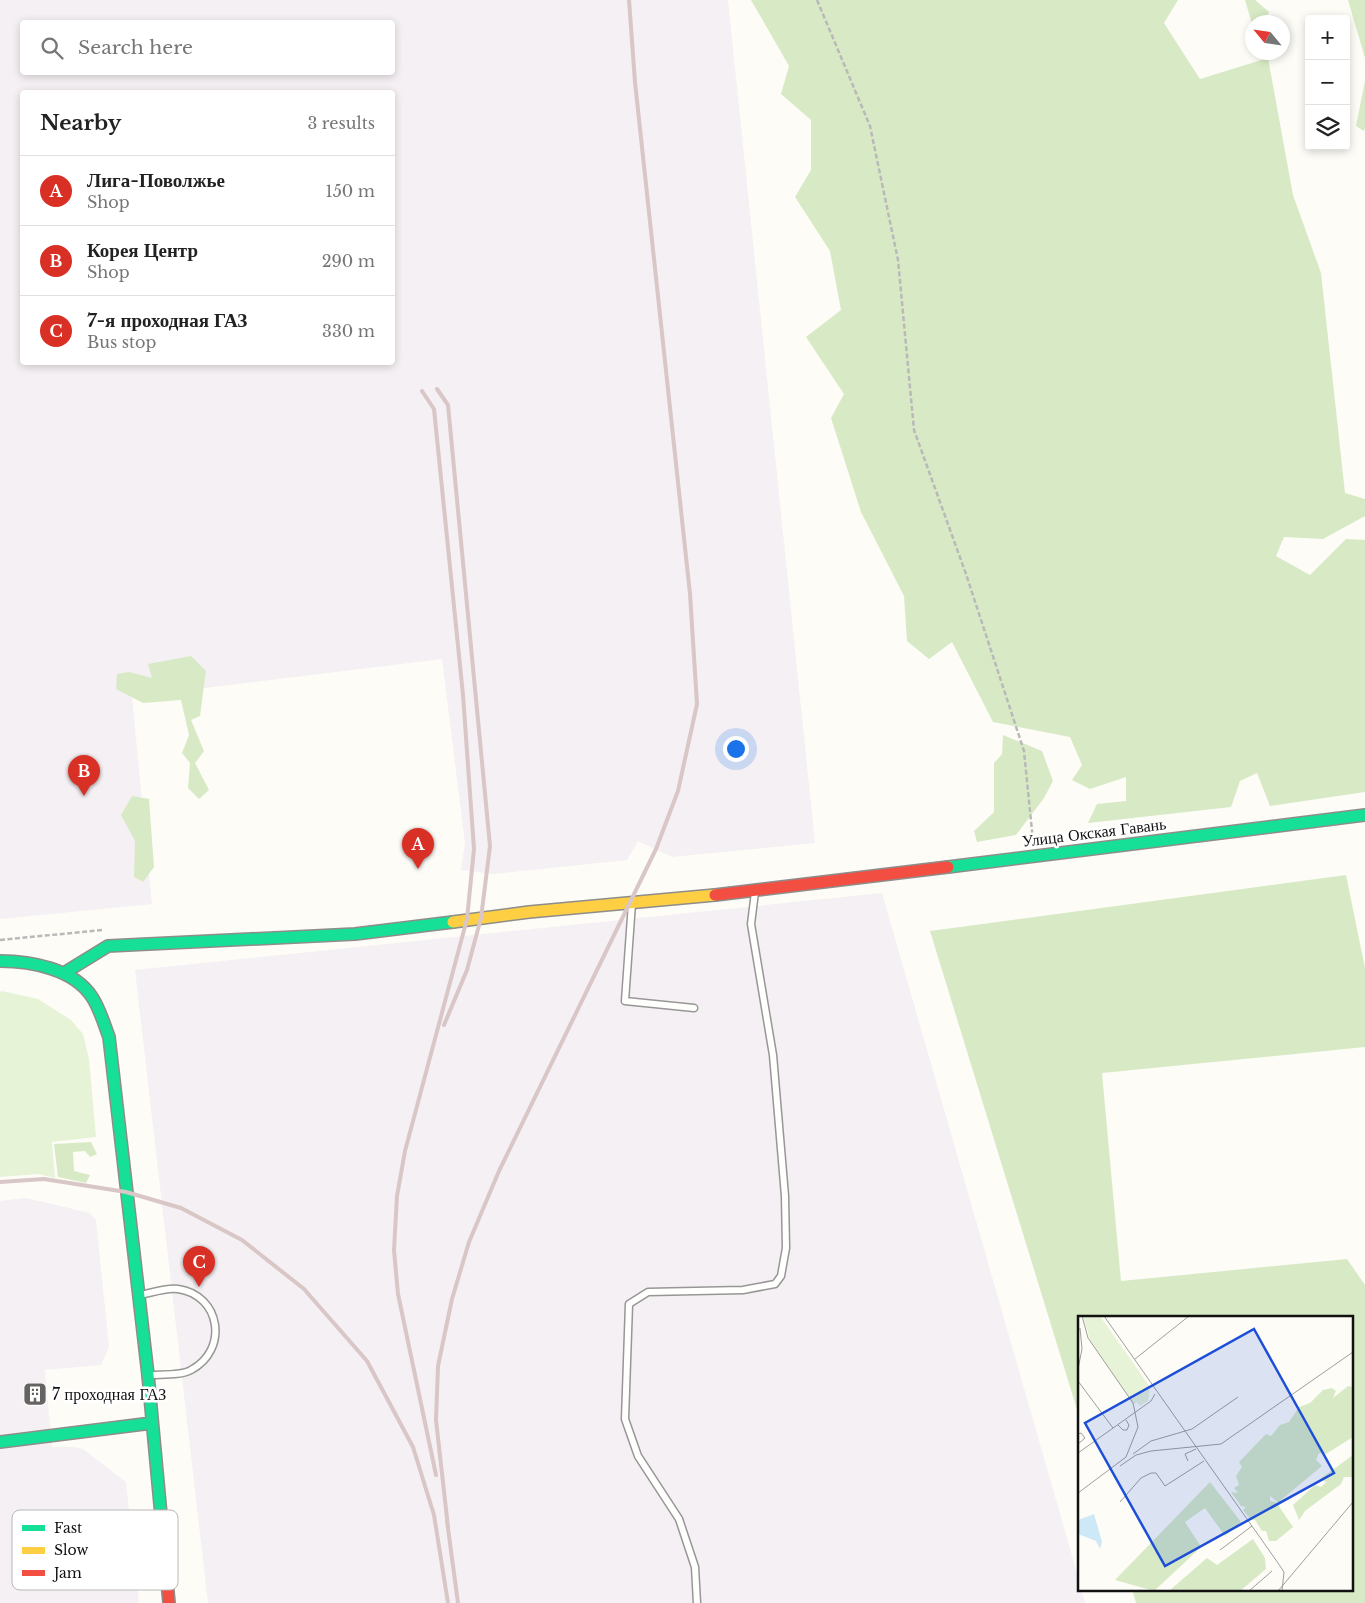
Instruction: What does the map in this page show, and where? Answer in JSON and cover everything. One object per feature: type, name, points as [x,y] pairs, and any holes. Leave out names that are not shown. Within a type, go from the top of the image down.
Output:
[{"type":"street","name":"Улица Окская Гавань","points":[[64,973],[108,946],[355,934],[529,912],[755,891],[828,880],[1365,816]]},
{"type":"street","points":[[0,961],[16,960],[64,973],[91,995],[109,1036],[148,1375],[160,1510]]},
{"type":"street","points":[[0,1442],[152,1423]]},
{"type":"street","points":[[168,1590],[169,1603]]},
{"type":"lane","points":[[697,1603],[696,1568],[679,1519],[638,1456],[625,1419],[629,1304],[648,1292],[743,1290],[775,1284],[781,1276],[786,1248],[785,1196],[772,1055],[751,924],[755,891]]},
{"type":"lane","points":[[632,902],[624,1001],[694,1008]]},
{"type":"lane","points":[[139,1295],[177,1289],[195,1294],[208,1304],[216,1328],[214,1348],[203,1362],[189,1371],[148,1375]]},
{"type":"path","points":[[817,0],[870,126],[898,260],[914,430],[966,574],[1024,751],[1034,855]]},
{"type":"path","points":[[0,940],[107,929]]},
{"type":"shaded area","points":[[0,0],[728,0],[815,843],[672,857],[638,841],[627,860],[494,874],[461,870],[465,843],[442,659],[132,697],[152,904],[0,919]]},
{"type":"shaded area","points":[[882,893],[1078,1577],[1078,1590],[1081,1590],[1085,1603],[208,1603],[135,970]]},
{"type":"shaded area","points":[[26,1198],[90,1213],[96,1220],[109,1347],[101,1365],[45,1370],[52,1447],[83,1449],[126,1482],[129,1510],[12,1510],[12,1590],[138,1590],[139,1603],[0,1603],[0,1201]]},
{"type":"green space","points":[[751,0],[1178,0],[1164,23],[1200,79],[1262,60],[1268,60],[1293,195],[1321,273],[1345,493],[1365,499],[1365,516],[1323,539],[1284,537],[1276,556],[1310,575],[1346,539],[1365,540],[1365,792],[1270,806],[1257,773],[1240,781],[1231,807],[1088,823],[1097,804],[1126,801],[1126,777],[1090,789],[1072,780],[1082,765],[1070,737],[993,722],[952,642],[929,659],[907,641],[904,596],[861,512],[831,418],[844,394],[806,337],[841,310],[830,251],[795,197],[811,170],[811,120],[781,94],[789,66]]},
{"type":"green space","points":[[1245,0],[1255,0],[1269,12],[1268,15],[1249,15]]},
{"type":"green space","points":[[1348,0],[1365,0],[1365,58]]},
{"type":"green space","points":[[1365,81],[1365,127],[1364,131],[1356,126]]},
{"type":"green space","points":[[191,656],[206,671],[200,716],[191,720],[204,751],[195,763],[209,790],[199,799],[188,788],[190,763],[182,753],[189,735],[181,700],[143,703],[116,689],[117,674],[129,672],[152,678],[148,664]]},
{"type":"green space","points":[[1003,735],[1042,751],[1053,781],[1044,798],[1016,835],[977,842],[974,831],[994,812],[994,763],[1002,754]]},
{"type":"green space","points":[[132,796],[149,799],[154,867],[143,882],[134,877],[135,841],[121,815]]},
{"type":"green space","points":[[1346,875],[1365,968],[1365,1047],[1102,1073],[1121,1281],[1347,1259],[1365,1285],[1365,1603],[1136,1603],[1132,1590],[1352,1590],[1352,1316],[1078,1316],[1078,1413],[930,931]]},
{"type":"green space","points":[[0,992],[38,999],[71,1020],[83,1034],[89,1059],[96,1137],[52,1142],[55,1178],[38,1174],[0,1177]]},
{"type":"green space","points":[[91,1142],[97,1154],[90,1157],[85,1151],[73,1152],[74,1171],[90,1175],[86,1183],[58,1177],[54,1144]]},
{"type":"railway","points":[[448,1527],[436,1420],[438,1366],[452,1299],[469,1242],[499,1171],[656,849],[678,791],[697,704],[690,594],[635,82],[629,0]]},
{"type":"railway","points":[[437,389],[448,405],[490,846],[481,918],[467,970],[444,1025]]},
{"type":"railway","points":[[422,391],[434,409],[463,695],[474,849],[467,919],[405,1151],[397,1196],[394,1250],[398,1294],[436,1475]]},
{"type":"railway","points":[[0,1182],[44,1179],[126,1192],[181,1208],[242,1240],[304,1289],[367,1361],[413,1447],[434,1515],[448,1603]]},
{"type":"railway","points":[[447,1521],[458,1603]]},
{"type":"traffic: fast","points":[[948,867],[1365,815]]},
{"type":"traffic: fast","points":[[64,973],[108,946],[355,934],[453,922]]},
{"type":"traffic: fast","points":[[0,961],[38,965],[63,973],[74,980],[84,987],[92,997],[109,1037],[148,1375],[161,1510]]},
{"type":"traffic: fast","points":[[0,1442],[152,1423]]},
{"type":"traffic: slow","points":[[453,922],[529,912],[715,895]]},
{"type":"traffic: jam","points":[[715,895],[948,867]]},
{"type":"traffic: jam","points":[[168,1590],[169,1603]]},
{"type":"place","name":"Корея Центр","points":[[84,796]]},
{"type":"place","name":"Лига-Поволжье","points":[[418,869]]},
{"type":"place","name":"7-я проходная ГАЗ","points":[[199,1287]]},
{"type":"place","name":"7 проходная ГАЗ","points":[[35,1394]]}]
